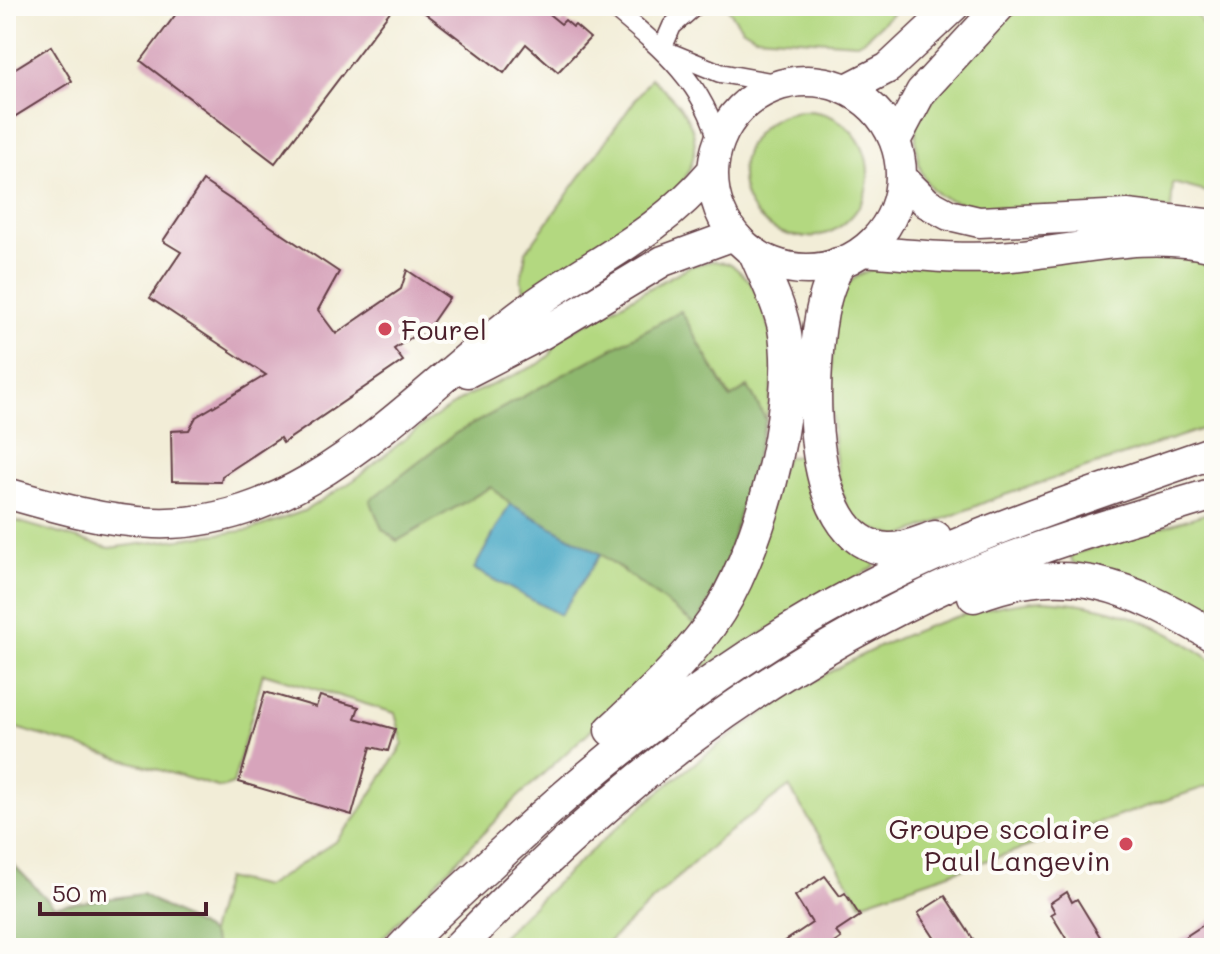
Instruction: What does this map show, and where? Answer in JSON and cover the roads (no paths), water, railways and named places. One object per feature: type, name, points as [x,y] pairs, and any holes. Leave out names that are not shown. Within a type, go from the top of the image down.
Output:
[{"type":"highway","points":[[402,948],[528,804],[659,687],[713,622],[730,593],[760,517],[780,436],[787,386],[788,360],[781,312],[745,245]]},
{"type":"highway","points":[[850,258],[825,300],[820,331],[818,454],[823,485],[835,514],[858,536],[885,549],[901,549],[1023,508],[1168,468]]},
{"type":"highway","points":[[426,922],[644,728],[737,662],[865,589],[957,545],[1214,452]]},
{"type":"highway","points":[[458,948],[595,814],[673,749],[771,680],[864,627],[956,581],[1079,535],[1214,494]]},
{"type":"highway","points":[[771,680],[1008,583],[1040,578],[1073,578],[1144,596],[1214,636]]},
{"type":"main road","points":[[847,89],[888,68],[954,6]]},
{"type":"main road","points":[[895,141],[921,92],[1000,6]]},
{"type":"main road","points":[[6,493],[76,513],[129,521],[198,519],[261,501],[311,478],[343,459],[431,391],[527,310],[677,211],[715,157],[742,106],[781,84],[803,80],[847,89],[875,110],[895,141],[902,178],[896,206],[883,231],[850,258]]},
{"type":"main road","points":[[715,157],[721,216],[745,245],[782,266],[810,270],[850,258],[999,257],[1113,242],[1190,241],[1214,247]]},
{"type":"main road","points":[[902,178],[927,203],[949,215],[979,222],[1127,215],[1214,225]]},
{"type":"main road","points":[[431,391],[542,334],[663,261],[745,245]]},
{"type":"street","points":[[611,6],[662,49],[701,97],[715,157]]},
{"type":"street","points":[[662,49],[672,26],[695,6]]},
{"type":"street","points":[[662,49],[720,73],[781,84]]},
{"type":"water","points":[[510,504],[601,554],[560,615],[474,569]]},
{"type":"place","name":"Fourel","points":[[385,329]]},
{"type":"place","name":"Groupe scolaire Paul Langevin","points":[[1126,844]]}]
